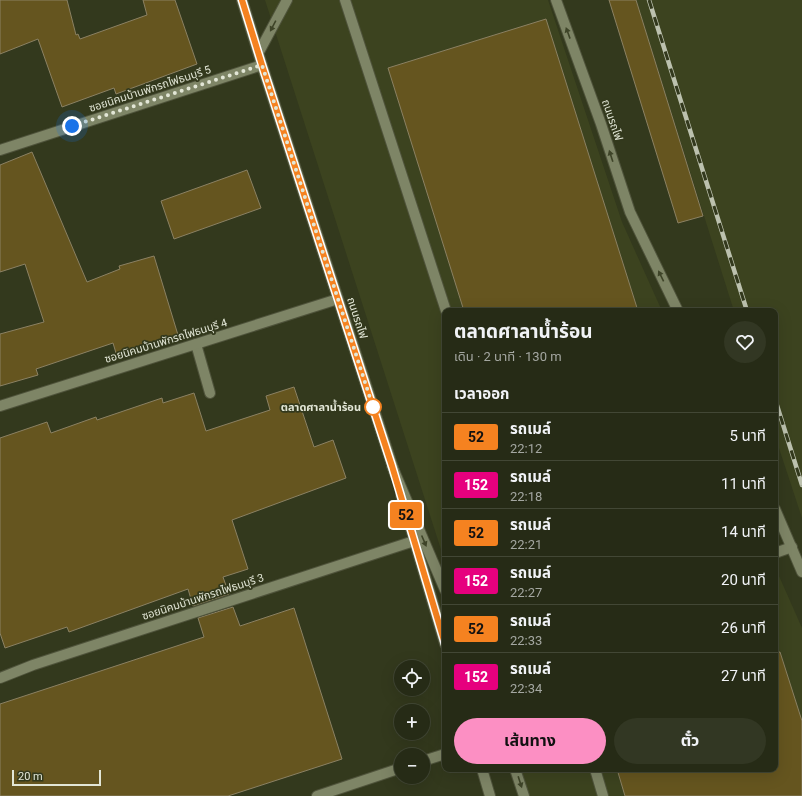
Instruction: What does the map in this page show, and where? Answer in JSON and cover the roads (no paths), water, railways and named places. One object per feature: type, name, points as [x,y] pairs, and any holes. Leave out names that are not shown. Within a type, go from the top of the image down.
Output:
[{"type":"street","name":"ถนนรถไฟ","points":[[242,0],[392,466],[442,634]]},
{"type":"street","points":[[259,52],[287,0]]},
{"type":"street","points":[[344,0],[445,308]]},
{"type":"street","name":"ถนนรถไฟ","points":[[556,0],[601,124],[630,212],[677,308]]},
{"type":"street","name":"ซอยนิคมบ้านพักรถไฟธนบุรี 5","points":[[0,150],[262,65]]},
{"type":"street","name":"ซอยนิคมบ้านพักรถไฟธนบุรี 4","points":[[0,406],[338,299]]},
{"type":"street","points":[[196,344],[210,392]]},
{"type":"street","points":[[392,466],[442,583]]},
{"type":"street","points":[[778,516],[802,572]]},
{"type":"street","name":"ซอยนิคมบ้านพักรถไฟธนบุรี 3","points":[[0,678],[33,665],[414,541]]},
{"type":"street","points":[[778,552],[792,548]]},
{"type":"street","points":[[430,759],[442,755]]},
{"type":"street","points":[[318,796],[394,770]]},
{"type":"street","points":[[483,772],[490,796]]},
{"type":"street","points":[[516,772],[524,796]]},
{"type":"street","points":[[596,772],[603,796]]},
{"type":"railway","points":[[649,0],[746,308]]},
{"type":"railway","points":[[778,409],[802,485]]},
{"type":"place","name":"ตลาดศาลาน้ำร้อน","points":[[373,407]]}]
